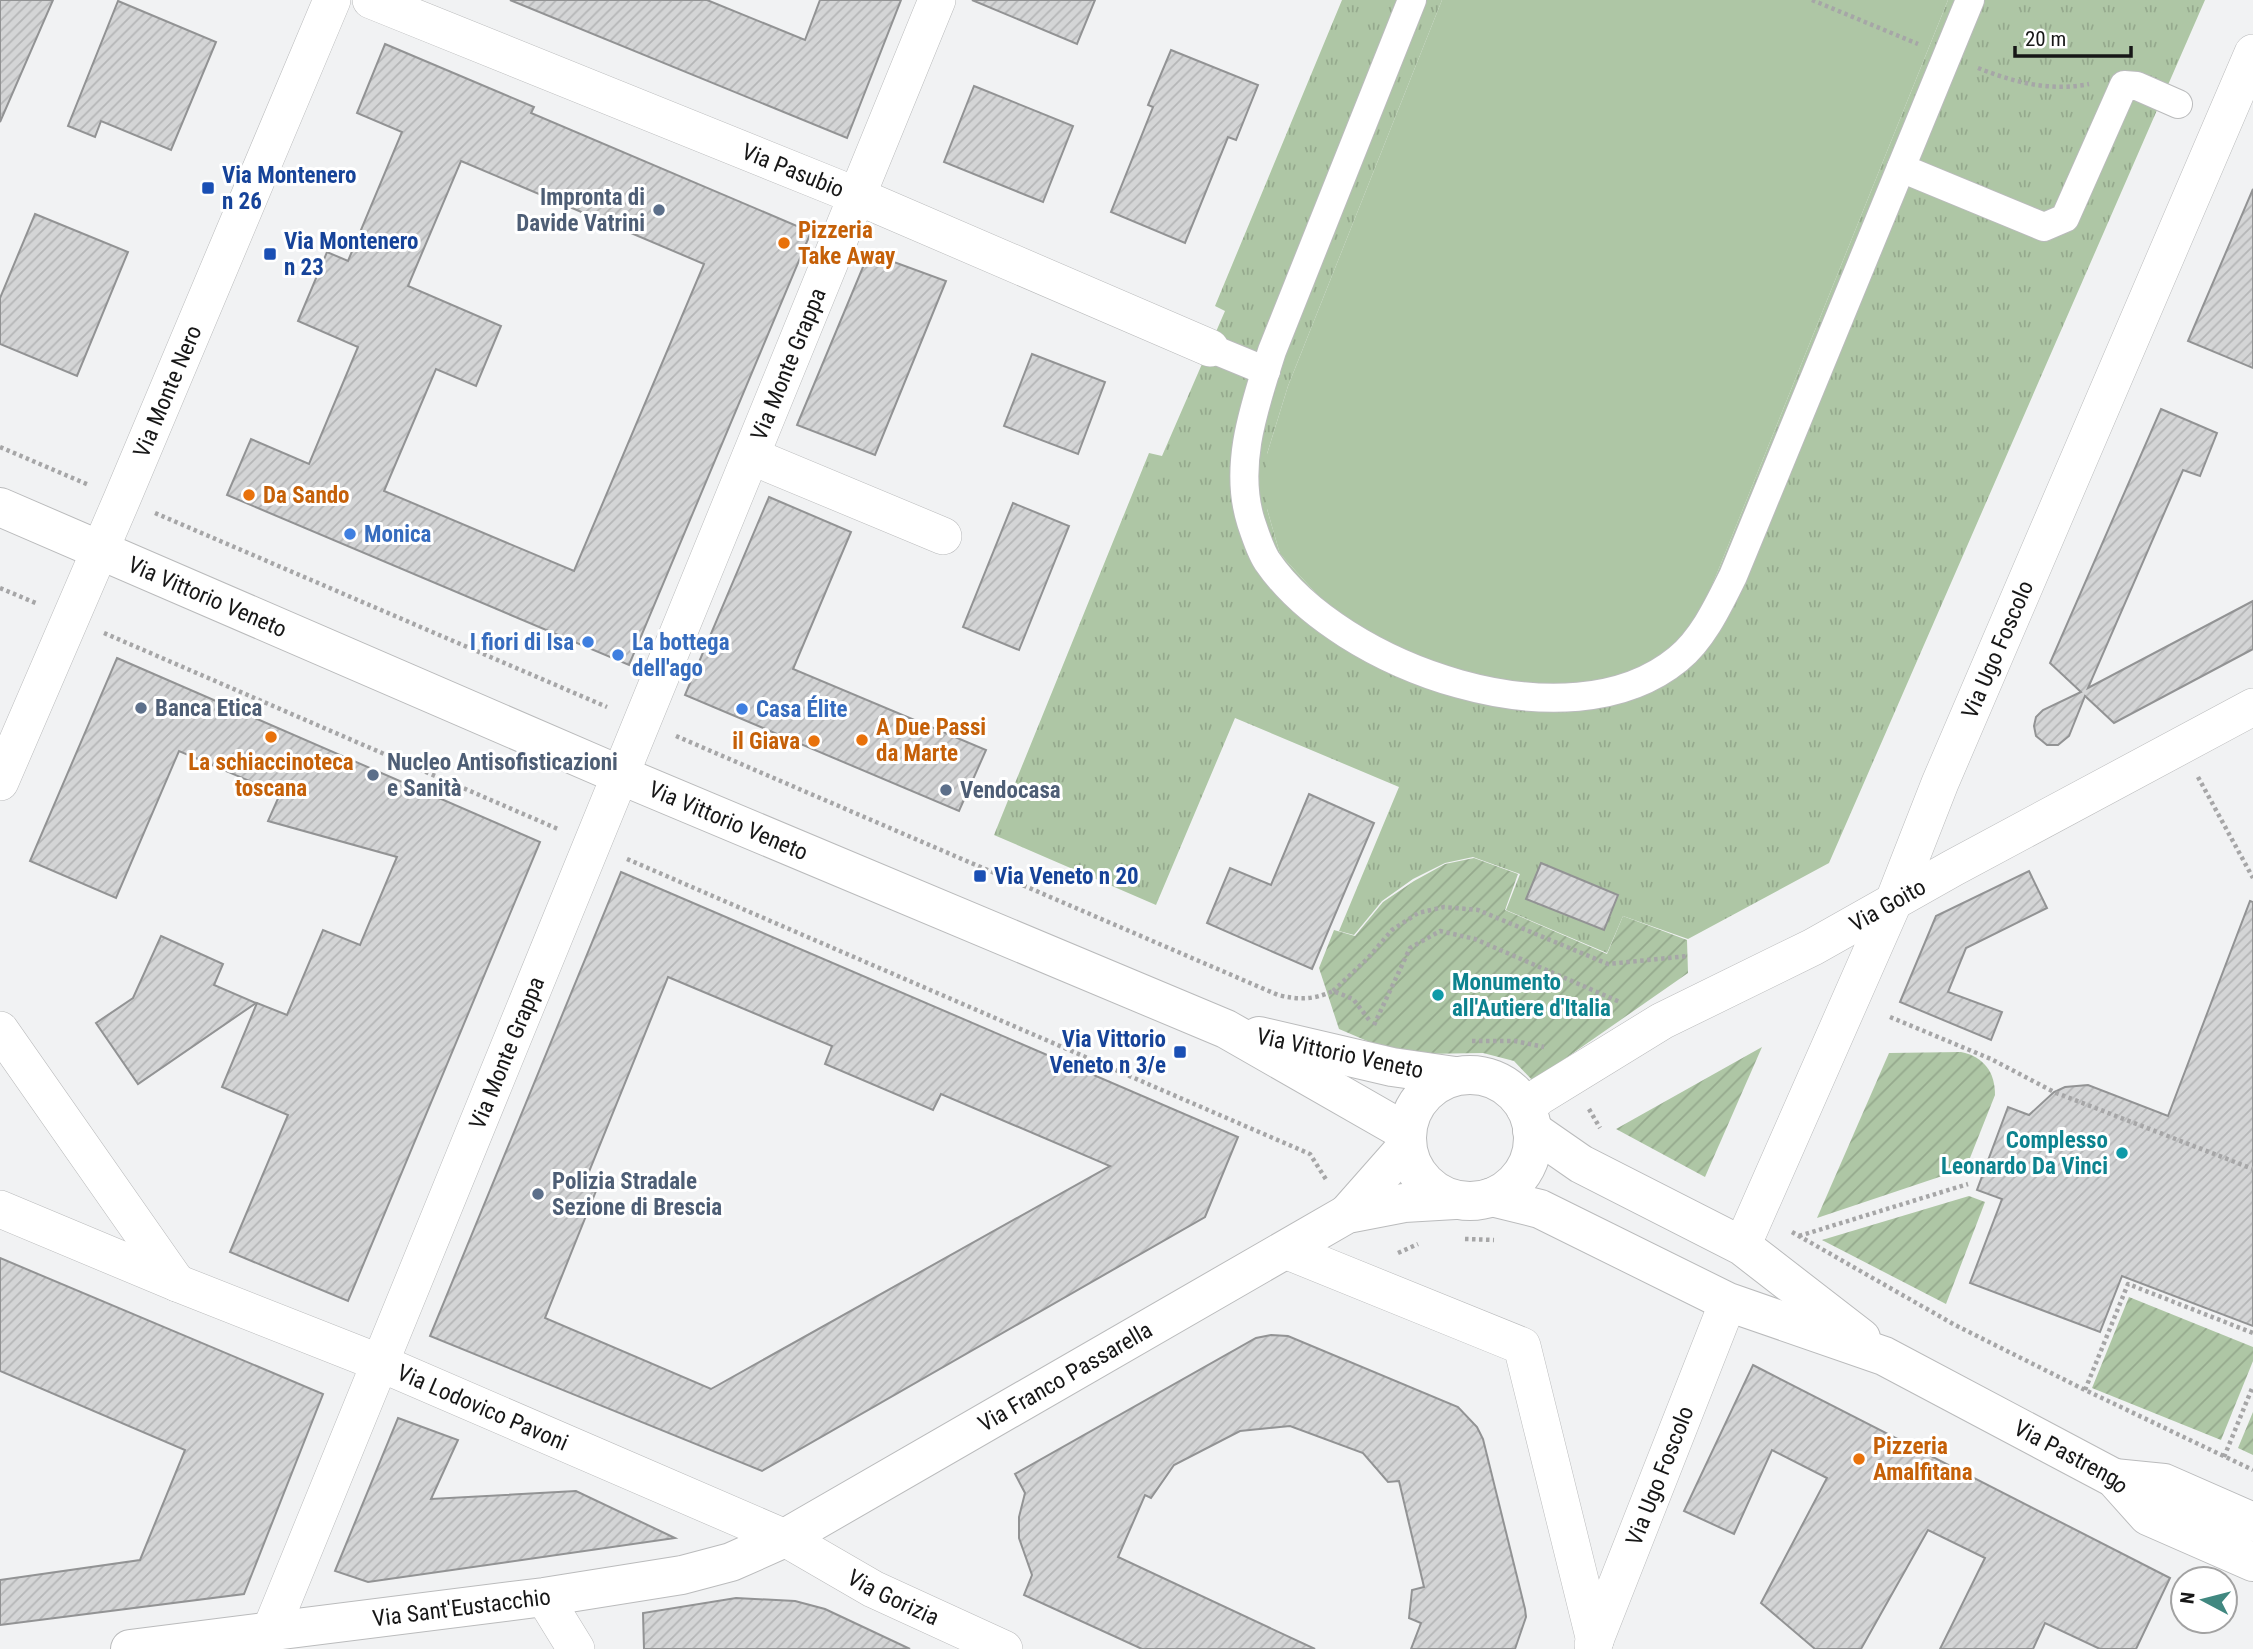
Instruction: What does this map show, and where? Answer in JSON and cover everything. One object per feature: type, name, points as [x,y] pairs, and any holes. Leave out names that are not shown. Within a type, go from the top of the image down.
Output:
[{"type":"street","name":"Via Monte Nero","points":[[0,782],[332,0]]},
{"type":"street","name":"Via Pasubio","points":[[371,0],[857,196],[1210,348]]},
{"type":"street","name":"Via Monte Grappa","points":[[267,1639],[937,0]]},
{"type":"street","points":[[1412,0],[1266,371],[1248,436],[1244,479],[1250,520],[1266,559],[1292,590],[1323,618],[1360,642],[1402,663],[1451,682],[1502,695],[1550,698],[1595,695],[1639,683],[1679,659],[1711,620],[1733,576],[1970,0]]},
{"type":"street","name":"Via Ugo Foscolo","points":[[1749,1231],[1893,903],[1940,783],[2238,127],[2253,52]]},
{"type":"street","points":[[1901,168],[2044,227],[2065,218],[2124,85],[2137,86],[2178,104]]},
{"type":"street","points":[[1210,348],[1266,371]]},
{"type":"street","name":"Via Monte Grappa","points":[[751,456],[943,537]]},
{"type":"street","name":"Via Vittorio Veneto","points":[[0,507],[620,775],[1226,1029],[1407,1139]]},
{"type":"street","name":"Via Goito","points":[[1529,1119],[1571,1077],[1662,1021],[1813,947],[1953,868],[2253,707]]},
{"type":"street","name":"Via Vittorio Veneto","points":[[1226,1029],[1366,1042],[1420,1072],[1459,1059]]},
{"type":"street","points":[[0,1030],[177,1283]]},
{"type":"street","points":[[1459,1059],[1467,1074],[1490,1077],[1510,1089],[1529,1119],[1533,1142],[1527,1165],[1512,1184],[1473,1199],[1432,1189],[1415,1170],[1407,1139],[1414,1107],[1421,1096],[1459,1059]]},
{"type":"street","name":"Via Pastrengo","points":[[1529,1119],[1581,1164],[1749,1231],[1884,1356]]},
{"type":"street","name":"Via Franco Passarella","points":[[1347,1214],[1407,1139]]},
{"type":"street","name":"Via Franco Passarella","points":[[785,1538],[1347,1214],[1404,1203],[1473,1199]]},
{"type":"street","name":"Via Pastrengo","points":[[1473,1199],[1540,1209],[1728,1301],[1884,1356],[2114,1478],[2148,1516],[2253,1562]]},
{"type":"street","name":"Via Lodovico Pavoni","points":[[0,1209],[177,1283],[380,1363],[785,1538]]},
{"type":"street","points":[[1285,1250],[1522,1346],[1593,1645]]},
{"type":"street","name":"Via Ugo Foscolo","points":[[1593,1645],[1728,1301]]},
{"type":"street","points":[[2114,1478],[2164,1483],[2253,1522]]},
{"type":"street","name":"Via Sant'Eustacchio","points":[[130,1649],[267,1639],[682,1575],[731,1562],[785,1538]]},
{"type":"street","name":"Via Gorizia","points":[[785,1538],[873,1589],[1004,1649]]},
{"type":"street","points":[[544,1597],[576,1649]]},
{"type":"path","points":[[1812,0],[2006,78],[2060,88],[2107,80],[2124,85]]},
{"type":"path","points":[[0,446],[1278,995],[1297,999],[1316,998],[1333,991],[1368,958],[1392,930],[1419,913],[1444,907],[1478,910],[1608,964],[1688,956]]},
{"type":"path","points":[[0,588],[1310,1154],[1347,1214]]},
{"type":"path","points":[[2198,776],[2253,878]]},
{"type":"path","points":[[1366,1042],[1410,948],[1440,931],[1475,939],[1662,1021]]},
{"type":"path","points":[[1333,991],[1353,999],[1366,1042]]},
{"type":"path","points":[[1890,1017],[1991,1059],[2054,1092],[2253,1169]]},
{"type":"path","points":[[1366,1042],[1382,1029]]},
{"type":"path","points":[[1459,1059],[1515,1041],[1553,1049],[1599,1127],[1610,1133]]},
{"type":"path","points":[[1749,1231],[1799,1236],[1968,1184]]},
{"type":"path","points":[[1799,1236],[1955,1325],[2085,1391],[2253,1470]]},
{"type":"path","points":[[1453,1238],[1498,1241]]},
{"type":"path","points":[[1389,1258],[1422,1242]]},
{"type":"path","points":[[2085,1391],[2128,1284],[2253,1333]]},
{"type":"path","points":[[2224,1457],[2253,1386]]},
{"type":"green space","points":[[1342,0],[1442,0],[1288,386],[1267,454],[1267,509],[1280,554],[1323,601],[1375,643],[1507,691],[1628,681],[1670,654],[1703,608],[1948,0],[2205,0],[1829,863],[1688,939],[1623,916],[1607,953],[1506,910],[1520,874],[1473,857],[1445,863],[1413,879],[1382,901],[1354,935],[1339,931],[1399,787],[1235,718],[1156,905],[994,835],[1149,453],[1162,456],[1225,311],[1215,306]]},
{"type":"green space","points":[[1442,0],[1948,0],[1703,608],[1670,653],[1628,681],[1507,691],[1375,643],[1323,601],[1280,554],[1267,509],[1267,454],[1288,386]]},
{"type":"green space","points":[[1474,858],[1518,874],[1505,910],[1607,954],[1623,916],[1687,940],[1688,973],[1533,1081],[1514,1061],[1483,1053],[1421,1054],[1386,1049],[1339,1029],[1319,968],[1334,930],[1355,936],[1383,902],[1414,881],[1445,864]]},
{"type":"green space","points":[[1762,1047],[1705,1177],[1616,1129]]},
{"type":"green space","points":[[1961,1052],[1976,1058],[1987,1067],[1993,1079],[1995,1095],[1966,1168],[1817,1218],[1889,1053]]},
{"type":"green space","points":[[1969,1196],[1985,1202],[1946,1304],[1822,1240]]},
{"type":"green space","points":[[2129,1297],[2253,1347],[2253,1361],[2221,1440],[2092,1388]]},
{"type":"green space","points":[[2253,1412],[2253,1455],[2238,1448]]},
{"type":"building","points":[[0,0],[53,0],[0,122]]},
{"type":"building","points":[[510,0],[707,0],[805,40],[820,0],[901,0],[847,138]]},
{"type":"building","points":[[972,0],[1095,0],[1077,44]]},
{"type":"building","points":[[118,1],[216,42],[171,150],[101,121],[95,137],[68,126]]},
{"type":"building","points":[[385,44],[534,107],[531,113],[811,232],[629,665],[227,495],[251,439],[309,464],[358,347],[298,321],[327,252],[348,261],[402,132],[357,113]],"holes":[[[461,161],[704,264],[574,571],[384,491],[436,369],[476,386],[501,326],[408,286]]]},
{"type":"building","points":[[1171,50],[1258,85],[1236,140],[1228,137],[1185,243],[1111,212],[1153,107],[1148,105]]},
{"type":"building","points":[[974,86],[1073,126],[1043,202],[944,162]]},
{"type":"building","points":[[2253,189],[2253,368],[2188,341]]},
{"type":"building","points":[[35,214],[128,252],[77,376],[0,344],[0,298]]},
{"type":"building","points":[[868,255],[946,281],[875,455],[797,425]]},
{"type":"building","points":[[1032,354],[1105,382],[1078,454],[1004,426]]},
{"type":"building","points":[[2161,409],[2217,433],[2200,476],[2183,470],[2088,688],[2253,601],[2253,649],[2114,723],[2085,696],[2069,736],[2058,745],[2047,745],[2036,736],[2036,717],[2043,710],[2081,692],[2050,663]]},
{"type":"building","points":[[769,497],[851,532],[793,669],[986,750],[959,811],[685,695]]},
{"type":"building","points":[[1013,503],[1069,526],[1019,650],[963,627]]},
{"type":"building","points":[[117,658],[540,842],[348,1301],[230,1252],[288,1115],[222,1087],[257,1003],[287,1015],[323,930],[360,945],[397,857],[268,821],[280,794],[179,751],[116,898],[30,861]]},
{"type":"building","points":[[1309,794],[1374,823],[1312,969],[1207,923],[1230,868],[1271,885]]},
{"type":"building","points":[[1541,863],[1618,895],[1604,930],[1526,899]]},
{"type":"building","points":[[2029,871],[2047,908],[1966,948],[1948,992],[2002,1012],[1991,1040],[1900,1002],[1936,916]]},
{"type":"building","points":[[621,872],[1238,1137],[1205,1217],[762,1471],[430,1336]],"holes":[[[668,977],[832,1046],[825,1064],[933,1110],[941,1094],[1110,1166],[711,1389],[545,1318],[598,1186],[586,1179]]]},
{"type":"building","name":"Complesso Leonardo Da Vinci","points":[[2250,901],[2253,902],[2253,1326],[2122,1276],[2100,1332],[1970,1283],[2002,1199],[1977,1190],[2008,1107],[2029,1115],[2054,1092],[2065,1087],[2088,1085],[2168,1116]]},
{"type":"building","points":[[161,936],[223,964],[214,985],[256,1003],[138,1084],[96,1023],[133,998]]},
{"type":"building","points":[[0,1258],[323,1394],[244,1594],[0,1625],[0,1580],[140,1560],[185,1450],[0,1371]]},
{"type":"building","points":[[1288,1336],[1458,1407],[1477,1427],[1483,1439],[1525,1609],[1526,1617],[1515,1649],[1411,1649],[1421,1623],[1409,1618],[1412,1590],[1424,1587],[1399,1481],[1388,1482],[1363,1453],[1290,1426],[1240,1431],[1174,1465],[1151,1498],[1145,1495],[1118,1557],[1315,1649],[1142,1649],[1024,1595],[1032,1575],[1019,1538],[1019,1517],[1025,1493],[1015,1474],[1256,1338]]},
{"type":"building","points":[[1753,1365],[2169,1577],[2169,1580],[2136,1649],[2100,1649],[2045,1623],[2033,1649],[1940,1649],[1985,1558],[1928,1530],[1861,1649],[1815,1649],[1761,1603],[1827,1478],[1772,1450],[1734,1534],[1684,1511]]},
{"type":"building","points":[[398,1418],[458,1440],[431,1499],[576,1491],[675,1538],[368,1582],[335,1571]]},
{"type":"building","points":[[736,1598],[795,1601],[825,1609],[910,1649],[644,1649],[643,1613]]},
{"type":"place","name":"Via Montenero n 26","points":[[208,188]]},
{"type":"place","name":"Impronta di Davide Vatrini","points":[[659,210]]},
{"type":"place","name":"Pizzeria Take Away","points":[[784,243]]},
{"type":"place","name":"Via Montenero n 23","points":[[270,254]]},
{"type":"place","name":"Da Sando","points":[[249,495]]},
{"type":"place","name":"Monica","points":[[350,534]]},
{"type":"place","name":"I fiori di Isa","points":[[588,642]]},
{"type":"place","name":"La bottega dell'ago","points":[[618,655]]},
{"type":"place","name":"Banca Etica","points":[[141,708]]},
{"type":"place","name":"Casa Élite","points":[[742,709]]},
{"type":"place","name":"La schiaccinoteca toscana","points":[[271,737]]},
{"type":"place","name":"A Due Passi da Marte","points":[[862,740]]},
{"type":"place","name":"il Giava","points":[[814,741]]},
{"type":"place","name":"Nucleo Antisofisticazioni e Sanità","points":[[373,775]]},
{"type":"place","name":"Vendocasa","points":[[946,790]]},
{"type":"place","name":"Via Veneto n 20","points":[[980,876]]},
{"type":"place","name":"Monumento all'Autiere d'Italia","points":[[1438,995]]},
{"type":"place","name":"Via Vittorio Veneto n 3/e","points":[[1180,1052]]},
{"type":"place","name":"Complesso Leonardo Da Vinci","points":[[2122,1153]]},
{"type":"place","name":"Polizia Stradale Sezione di Brescia","points":[[538,1194]]},
{"type":"place","name":"Pizzeria Amalfitana","points":[[1859,1459]]}]
